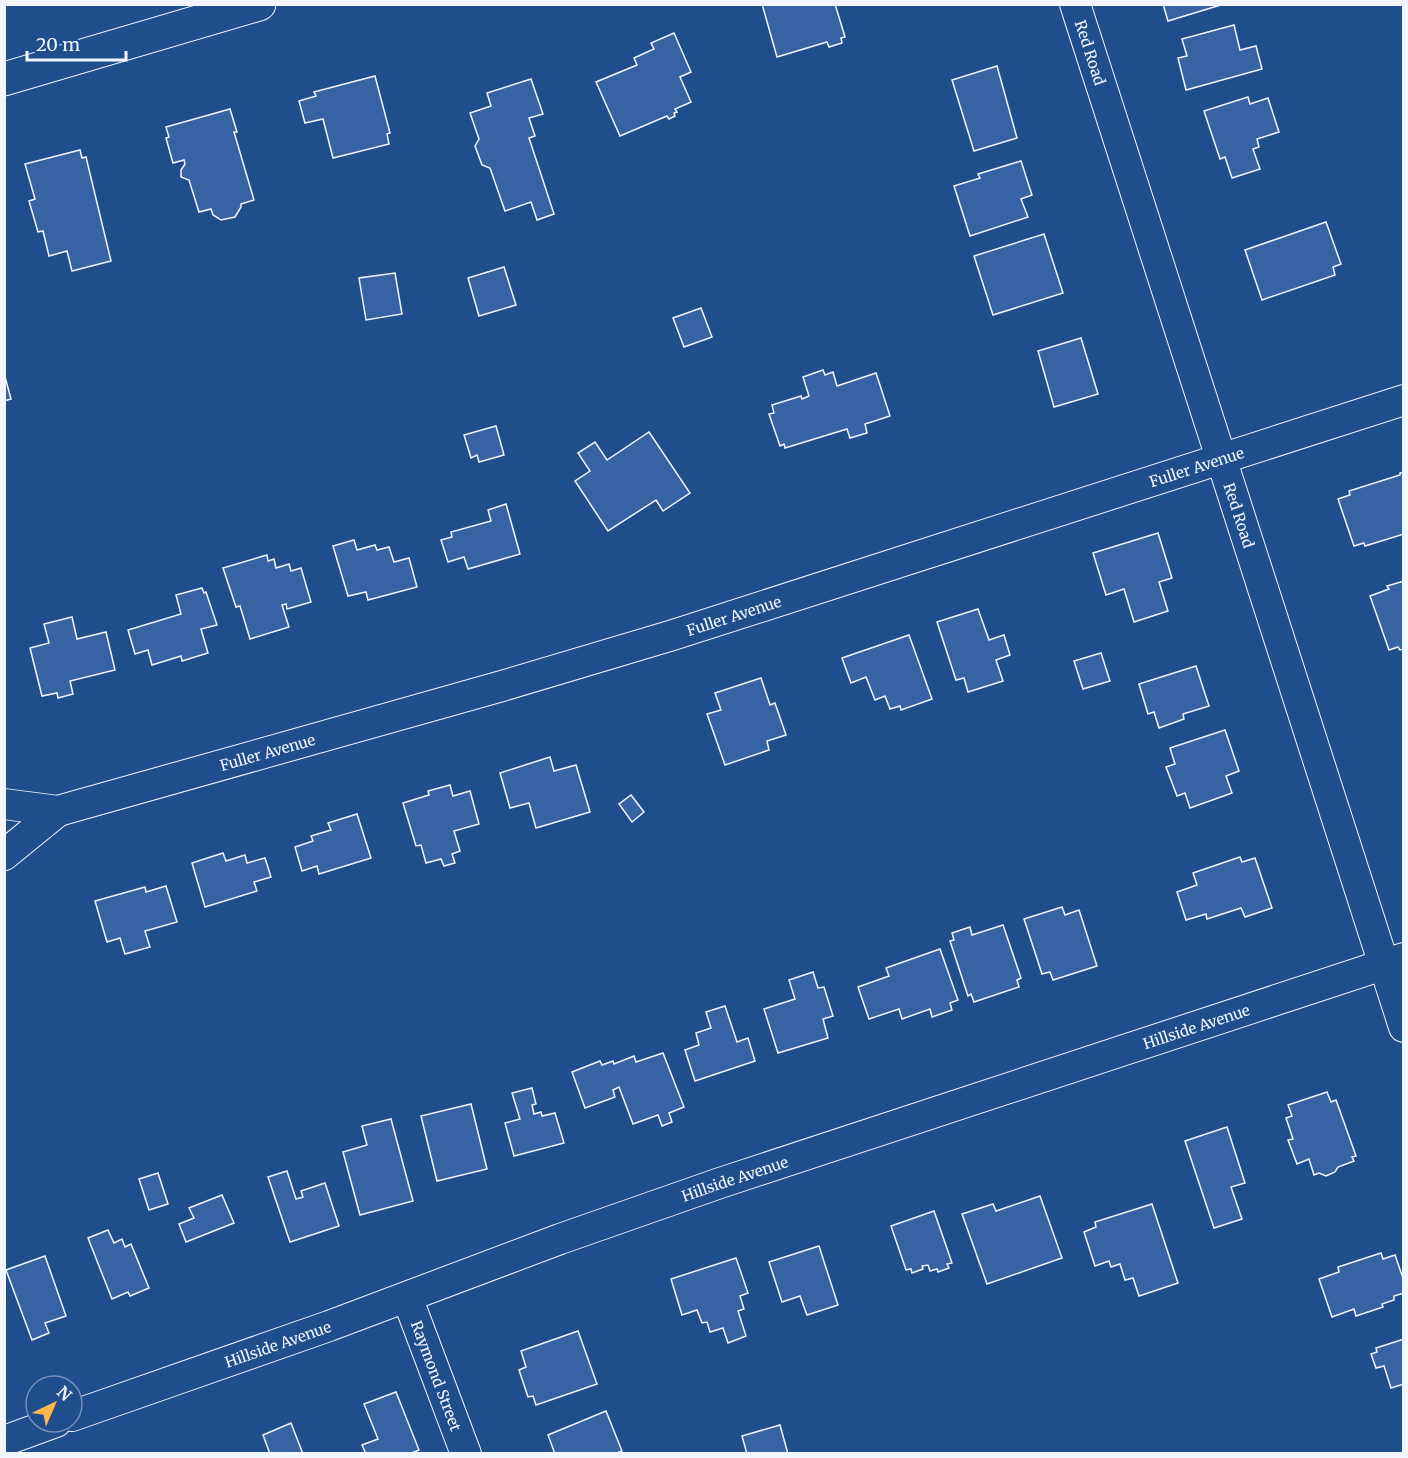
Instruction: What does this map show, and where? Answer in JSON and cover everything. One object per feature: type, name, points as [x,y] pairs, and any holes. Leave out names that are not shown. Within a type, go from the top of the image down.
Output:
[{"type":"main road","points":[[4,79],[259,4]]},
{"type":"street","name":"Red Road","points":[[1075,4],[1220,459],[1393,961],[1404,1027]]},
{"type":"street","name":"Fuller Avenue","points":[[4,855],[58,812],[673,635],[1404,400]]},
{"type":"street","name":"Fuller Avenue","points":[[4,804],[58,812]]},
{"type":"street","name":"Hillside Avenue","points":[[84,1412],[329,1326],[560,1239],[720,1183],[1393,961]]},
{"type":"street","name":"Raymond Street","points":[[407,1297],[466,1454]]},
{"type":"street","points":[[4,1441],[24,1434]]},
{"type":"building","points":[[762,4],[835,4],[845,37],[841,38],[842,43],[829,47],[827,42],[777,57]]},
{"type":"building","points":[[1163,4],[1224,4],[1168,21]]},
{"type":"building","points":[[1234,25],[1240,50],[1256,46],[1262,69],[1186,90],[1178,58],[1187,56],[1182,39]]},
{"type":"building","points":[[674,33],[691,72],[680,77],[691,102],[675,109],[677,112],[674,113],[675,116],[669,119],[667,116],[620,136],[596,82],[637,65],[634,58],[654,49],[651,43]]},
{"type":"building","points":[[997,66],[1017,138],[974,151],[952,80]]},
{"type":"building","points":[[375,76],[390,133],[387,134],[389,144],[333,158],[323,119],[305,123],[299,101],[316,96],[314,92]]},
{"type":"building","points":[[531,79],[543,114],[529,118],[535,136],[529,138],[554,214],[537,220],[531,202],[505,211],[490,168],[482,165],[475,146],[479,139],[470,113],[491,106],[487,93]]},
{"type":"building","points":[[1248,97],[1250,104],[1268,98],[1279,132],[1257,139],[1259,147],[1253,149],[1260,169],[1232,178],[1225,157],[1220,159],[1204,111]]},
{"type":"building","points":[[230,109],[237,132],[234,132],[254,200],[241,204],[235,217],[221,220],[213,215],[211,209],[199,212],[189,180],[181,177],[184,160],[173,163],[166,138],[169,137],[166,127]]},
{"type":"building","points":[[80,150],[82,158],[86,157],[111,261],[72,271],[67,251],[49,256],[43,231],[38,232],[29,201],[35,199],[25,164]]},
{"type":"building","points":[[1021,161],[1032,195],[1021,199],[1028,217],[970,236],[954,186],[980,178],[978,174]]},
{"type":"building","points":[[1326,222],[1341,264],[1333,267],[1335,275],[1262,300],[1245,250]]},
{"type":"building","points":[[1044,234],[1063,293],[993,315],[974,256]]},
{"type":"building","points":[[504,267],[516,305],[479,316],[468,278]]},
{"type":"building","points":[[395,273],[402,314],[366,320],[359,278]]},
{"type":"building","points":[[701,308],[712,337],[684,347],[673,318]]},
{"type":"building","points":[[1081,338],[1098,394],[1054,407],[1038,351]]},
{"type":"building","points":[[823,370],[825,375],[833,372],[837,386],[876,373],[890,416],[865,424],[867,433],[850,438],[847,429],[785,448],[784,444],[780,446],[769,414],[774,413],[772,405],[801,396],[802,399],[809,396],[803,377]]},
{"type":"building","points":[[4,373],[11,399],[4,401]]},
{"type":"building","points":[[496,426],[504,455],[479,462],[477,455],[471,458],[464,435]]},
{"type":"building","points":[[649,432],[690,493],[663,511],[656,500],[608,531],[575,481],[590,471],[578,453],[595,442],[607,460]]},
{"type":"building","points":[[1404,472],[1404,534],[1365,546],[1364,543],[1354,546],[1338,499],[1350,495],[1349,491]]},
{"type":"building","points":[[506,504],[520,554],[468,569],[464,557],[448,562],[441,540],[452,537],[451,532],[491,521],[488,510]]},
{"type":"building","points":[[1158,533],[1172,578],[1159,582],[1168,611],[1134,622],[1124,589],[1106,595],[1093,553]]},
{"type":"building","points":[[354,540],[357,550],[375,545],[377,550],[389,547],[394,562],[409,558],[417,587],[368,600],[366,592],[348,596],[333,546]]},
{"type":"building","points":[[267,555],[268,561],[274,559],[276,568],[289,564],[291,571],[301,568],[311,602],[287,609],[286,604],[282,605],[289,627],[250,639],[240,606],[236,607],[223,568]]},
{"type":"building","points":[[1404,581],[1404,649],[1400,650],[1398,647],[1389,650],[1370,596],[1389,589],[1387,586]]},
{"type":"building","points":[[202,588],[204,593],[206,592],[217,625],[201,629],[208,653],[182,661],[181,656],[152,665],[148,650],[135,654],[128,630],[181,614],[176,595]]},
{"type":"building","points":[[978,609],[989,640],[1004,635],[1010,655],[996,660],[1003,681],[968,692],[964,678],[956,680],[937,622]]},
{"type":"building","points":[[72,617],[77,639],[106,632],[115,670],[70,681],[73,694],[58,698],[57,693],[42,696],[30,648],[49,643],[44,624]]},
{"type":"building","points":[[909,635],[932,699],[901,710],[900,706],[890,709],[885,696],[875,700],[866,677],[851,683],[842,658]]},
{"type":"building","points":[[1101,653],[1110,681],[1083,689],[1074,661]]},
{"type":"building","points":[[1196,666],[1209,706],[1183,714],[1184,719],[1159,728],[1154,712],[1148,714],[1139,684]]},
{"type":"building","points":[[761,678],[770,705],[775,703],[786,735],[767,741],[769,750],[725,765],[707,714],[721,710],[715,693]]},
{"type":"building","points":[[1225,730],[1239,771],[1226,776],[1232,793],[1190,808],[1185,793],[1177,796],[1166,767],[1175,764],[1170,748]]},
{"type":"building","points":[[550,757],[554,771],[576,765],[590,812],[536,828],[529,803],[510,808],[500,773]]},
{"type":"building","points":[[450,785],[453,796],[470,791],[479,824],[454,831],[460,851],[452,854],[455,863],[444,866],[441,859],[426,863],[421,845],[416,846],[403,803],[429,795],[428,791]]},
{"type":"building","points":[[631,795],[644,812],[632,822],[619,804]]},
{"type":"building","points":[[357,814],[371,858],[319,874],[317,866],[302,871],[295,847],[313,841],[311,836],[331,830],[328,823]]},
{"type":"building","points":[[223,853],[226,861],[245,855],[247,863],[265,858],[271,877],[254,882],[257,891],[205,907],[192,863]]},
{"type":"building","points":[[1240,857],[1242,862],[1255,858],[1272,908],[1245,917],[1241,908],[1207,919],[1206,914],[1186,920],[1177,892],[1197,885],[1193,873]]},
{"type":"building","points":[[166,886],[177,922],[145,931],[150,947],[125,954],[120,938],[107,942],[95,901],[145,887],[146,892]]},
{"type":"building","points":[[1062,907],[1065,915],[1079,910],[1097,966],[1053,980],[1050,972],[1042,974],[1024,919]]},
{"type":"building","points":[[1003,925],[1021,978],[1017,980],[1019,987],[974,1002],[971,994],[968,996],[950,941],[954,940],[952,933],[970,927],[972,935]]},
{"type":"building","points":[[940,949],[958,1000],[950,1003],[952,1010],[932,1017],[930,1009],[902,1019],[899,1009],[869,1019],[858,987],[889,976],[886,968]]},
{"type":"building","points":[[813,972],[818,988],[824,987],[833,1016],[823,1019],[828,1038],[778,1053],[764,1009],[795,999],[789,980]]},
{"type":"building","points":[[725,1006],[737,1042],[748,1038],[755,1061],[695,1081],[685,1050],[699,1045],[696,1033],[711,1028],[706,1012]]},
{"type":"building","points":[[663,1053],[684,1107],[669,1113],[672,1122],[662,1126],[658,1115],[633,1124],[619,1087],[613,1090],[615,1097],[585,1108],[572,1072],[600,1061],[602,1065],[613,1061],[614,1064],[634,1056],[636,1062]]},
{"type":"building","points":[[532,1088],[536,1104],[532,1105],[534,1114],[541,1112],[542,1116],[555,1113],[564,1143],[514,1156],[505,1123],[520,1119],[512,1093]]},
{"type":"building","points":[[1327,1092],[1331,1102],[1336,1100],[1356,1156],[1352,1157],[1354,1161],[1338,1167],[1335,1172],[1326,1176],[1319,1173],[1314,1175],[1309,1159],[1297,1164],[1288,1140],[1293,1139],[1286,1118],[1292,1116],[1288,1105]]},
{"type":"building","points":[[471,1104],[487,1169],[437,1181],[421,1116]]},
{"type":"building","points":[[391,1119],[413,1201],[360,1215],[343,1152],[367,1145],[362,1126]]},
{"type":"building","points":[[1227,1127],[1245,1183],[1231,1187],[1242,1219],[1214,1228],[1185,1141]]},
{"type":"building","points":[[287,1171],[296,1199],[303,1197],[301,1191],[325,1183],[339,1226],[290,1242],[268,1177]]},
{"type":"building","points":[[158,1173],[168,1204],[149,1210],[139,1179]]},
{"type":"building","points":[[222,1195],[234,1223],[186,1242],[179,1224],[194,1218],[189,1208]]},
{"type":"building","points":[[1040,1196],[1062,1258],[987,1284],[962,1214],[993,1204],[996,1211]]},
{"type":"building","points":[[1152,1204],[1178,1283],[1139,1296],[1133,1278],[1125,1280],[1120,1264],[1111,1267],[1109,1261],[1095,1266],[1084,1232],[1096,1227],[1095,1222]]},
{"type":"building","points":[[934,1211],[952,1263],[947,1264],[949,1268],[938,1272],[937,1269],[930,1271],[928,1265],[912,1273],[911,1269],[906,1270],[891,1226]]},
{"type":"building","points":[[108,1230],[114,1243],[122,1239],[125,1247],[131,1244],[149,1288],[130,1296],[128,1292],[112,1299],[88,1238]]},
{"type":"building","points":[[819,1246],[838,1305],[807,1315],[800,1296],[782,1302],[769,1262]]},
{"type":"building","points":[[1381,1253],[1383,1259],[1395,1255],[1404,1281],[1404,1293],[1382,1304],[1383,1307],[1356,1316],[1354,1309],[1332,1317],[1319,1279],[1339,1272],[1338,1267]]},
{"type":"building","points":[[45,1256],[66,1316],[45,1323],[49,1333],[32,1340],[6,1270]]},
{"type":"building","points":[[736,1258],[748,1293],[740,1296],[744,1309],[738,1311],[746,1336],[728,1343],[723,1328],[710,1332],[707,1322],[702,1323],[697,1310],[682,1315],[671,1279]]},
{"type":"building","points":[[578,1331],[597,1384],[536,1405],[533,1396],[528,1397],[519,1370],[526,1367],[521,1351]]},
{"type":"building","points":[[1404,1339],[1404,1384],[1391,1388],[1384,1366],[1376,1368],[1371,1354],[1377,1352],[1376,1348]]},
{"type":"building","points":[[396,1392],[419,1450],[409,1454],[366,1454],[362,1445],[378,1439],[364,1404]]},
{"type":"building","points":[[606,1411],[622,1451],[614,1454],[555,1454],[548,1435]]},
{"type":"building","points":[[291,1423],[303,1454],[270,1454],[263,1435]]},
{"type":"building","points":[[780,1425],[788,1454],[747,1454],[742,1436]]}]
